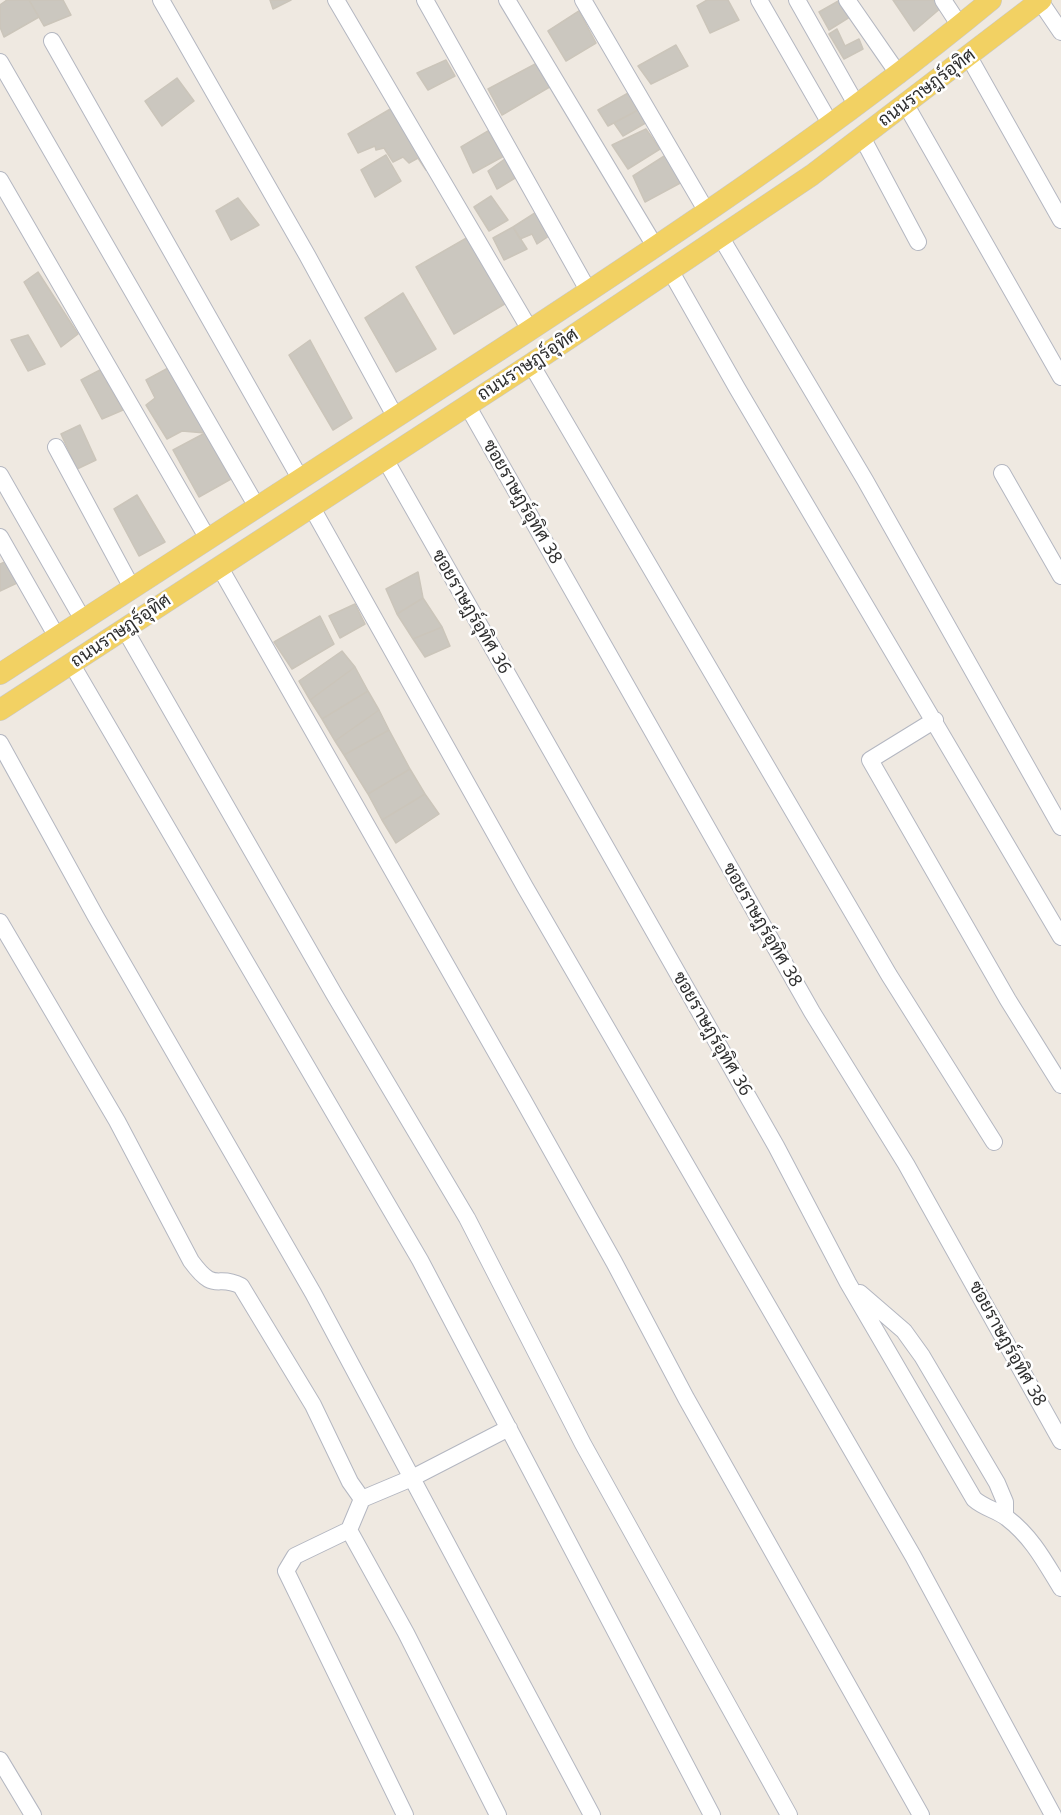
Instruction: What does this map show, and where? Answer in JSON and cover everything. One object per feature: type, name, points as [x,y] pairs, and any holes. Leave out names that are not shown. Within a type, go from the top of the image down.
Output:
[{"type":"main road","name":"ถนนราษฎร์อุทิศ","points":[[0,674],[656,248],[857,106],[992,0]]},
{"type":"main road","name":"ถนนราษฎร์อุทิศ","points":[[0,710],[531,364],[812,175],[1041,1]]},
{"type":"street","points":[[161,0],[307,255],[396,418]]},
{"type":"street","points":[[336,0],[530,330]]},
{"type":"street","points":[[425,0],[589,292]]},
{"type":"street","points":[[507,0],[656,248]]},
{"type":"street","points":[[583,0],[707,213]]},
{"type":"street","points":[[759,0],[831,125]]},
{"type":"street","points":[[797,0],[857,106]]},
{"type":"street","points":[[847,0],[898,75]]},
{"type":"street","points":[[943,0],[960,26]]},
{"type":"street","points":[[1041,1],[1061,33]]},
{"type":"street","points":[[52,41],[301,480]]},
{"type":"street","points":[[969,57],[1061,220]]},
{"type":"street","points":[[0,62],[257,507]]},
{"type":"street","points":[[906,105],[1061,377]]},
{"type":"street","points":[[862,137],[918,242]]},
{"type":"street","points":[[0,180],[208,539]]},
{"type":"street","points":[[720,236],[865,480],[1061,827]]},
{"type":"street","points":[[670,270],[737,388],[1061,937]]},
{"type":"street","points":[[531,364],[889,975],[994,1142]]},
{"type":"street","name":"ซอยราษฎร์อุทิศ 38","points":[[467,405],[812,1012],[923,1195],[1061,1441]]},
{"type":"street","points":[[56,447],[132,588]]},
{"type":"street","name":"ซอยราษฎร์อุทิศ 36","points":[[385,459],[776,1146],[848,1282],[974,1499],[986,1508],[1005,1516],[1029,1536],[1061,1588]]},
{"type":"street","points":[[1002,473],[1061,576]]},
{"type":"street","points":[[0,475],[83,620]]},
{"type":"street","points":[[311,506],[537,907],[913,1556],[1053,1815]]},
{"type":"street","points":[[2,545],[57,637]]},
{"type":"street","points":[[219,566],[545,1139],[686,1398],[921,1815]]},
{"type":"street","points":[[124,628],[334,994],[466,1218],[584,1444],[789,1815]]},
{"type":"street","points":[[71,663],[312,1080],[420,1260],[712,1815]]},
{"type":"street","points":[[935,720],[870,759],[1008,1000],[1061,1085]]},
{"type":"street","points":[[0,742],[96,917],[313,1293],[592,1815]]},
{"type":"street","points":[[0,922],[117,1121],[191,1262],[202,1276],[212,1282],[232,1281],[241,1286],[313,1405],[350,1482],[362,1499]]},
{"type":"street","points":[[848,1282],[904,1331],[922,1356],[997,1483],[1005,1502],[1005,1516]]},
{"type":"street","points":[[405,1815],[286,1571],[288,1564],[295,1556],[349,1530],[362,1499],[412,1478],[509,1428]]},
{"type":"street","points":[[349,1530],[406,1633],[498,1815]]},
{"type":"street","points":[[0,1760],[33,1815]]},
{"type":"building","points":[[7,0],[29,0],[39,17],[4,37],[0,27],[0,5]]},
{"type":"building","points":[[29,0],[63,0],[71,15],[44,26]]},
{"type":"building","points":[[270,0],[291,0],[273,9]]},
{"type":"building","points":[[707,0],[728,0],[739,20],[710,33],[697,6]]},
{"type":"building","points":[[840,0],[853,15],[829,30],[819,12]]},
{"type":"building","points":[[893,0],[937,0],[942,7],[914,31]]},
{"type":"building","points":[[579,11],[596,43],[566,61],[548,31]]},
{"type":"building","points":[[837,29],[845,46],[859,39],[863,49],[844,59],[829,34]]},
{"type":"building","points":[[676,45],[688,66],[651,84],[638,66]]},
{"type":"building","points":[[446,60],[455,76],[428,90],[417,73]]},
{"type":"building","points":[[539,62],[553,85],[502,115],[488,89]]},
{"type":"building","points":[[177,78],[194,101],[162,126],[145,101]]},
{"type":"building","points":[[630,92],[640,109],[608,126],[598,110]]},
{"type":"building","points":[[392,108],[429,169],[426,170],[418,158],[409,163],[403,157],[393,162],[384,148],[376,150],[375,146],[358,153],[348,134]]},
{"type":"building","points":[[640,109],[649,121],[623,136],[614,123]]},
{"type":"building","points":[[646,129],[660,149],[628,169],[612,145]]},
{"type":"building","points":[[488,131],[504,156],[473,173],[461,147]]},
{"type":"building","points":[[669,153],[684,181],[645,202],[633,176]]},
{"type":"building","points":[[386,155],[401,181],[375,197],[361,170]]},
{"type":"building","points":[[509,156],[520,175],[497,189],[488,171]]},
{"type":"building","points":[[491,196],[508,220],[489,231],[474,207]]},
{"type":"building","points":[[238,198],[259,225],[231,240],[216,211]]},
{"type":"building","points":[[538,211],[552,234],[537,244],[532,234],[520,239],[513,227]]},
{"type":"building","points":[[513,227],[527,249],[504,260],[493,238]]},
{"type":"building","points":[[470,236],[508,302],[454,334],[416,267]]},
{"type":"building","points":[[38,272],[78,334],[61,347],[24,282]]},
{"type":"building","points":[[403,293],[436,349],[396,372],[365,318]]},
{"type":"building","points":[[28,335],[45,364],[28,371],[11,340]]},
{"type":"building","points":[[310,340],[352,418],[333,430],[289,355]]},
{"type":"building","points":[[170,367],[205,433],[182,431],[167,439],[146,405],[155,398],[146,380]]},
{"type":"building","points":[[100,370],[123,410],[102,419],[81,380]]},
{"type":"building","points":[[80,425],[96,460],[77,469],[61,434]]},
{"type":"building","points":[[205,433],[231,479],[199,497],[173,450]]},
{"type":"building","points":[[137,495],[165,542],[139,556],[114,509]]},
{"type":"building","points":[[7,561],[17,583],[0,591],[0,564]]},
{"type":"building","points":[[418,572],[423,598],[397,614],[386,589]]},
{"type":"building","points":[[423,598],[442,627],[413,639],[397,614]]},
{"type":"building","points":[[355,604],[365,624],[340,638],[329,616]]},
{"type":"building","points":[[320,616],[334,644],[292,669],[274,642]]},
{"type":"building","points":[[442,627],[450,646],[425,657],[413,639]]},
{"type":"building","points":[[342,651],[355,667],[310,700],[299,681]]},
{"type":"building","points":[[355,667],[368,691],[322,719],[310,700]]},
{"type":"building","points":[[368,691],[379,710],[335,741],[322,719]]},
{"type":"building","points":[[379,710],[389,730],[344,755],[335,741]]},
{"type":"building","points":[[389,730],[410,769],[368,794],[344,755]]},
{"type":"building","points":[[410,769],[425,794],[382,820],[368,794]]},
{"type":"building","points":[[425,794],[439,814],[396,843],[382,820]]}]
